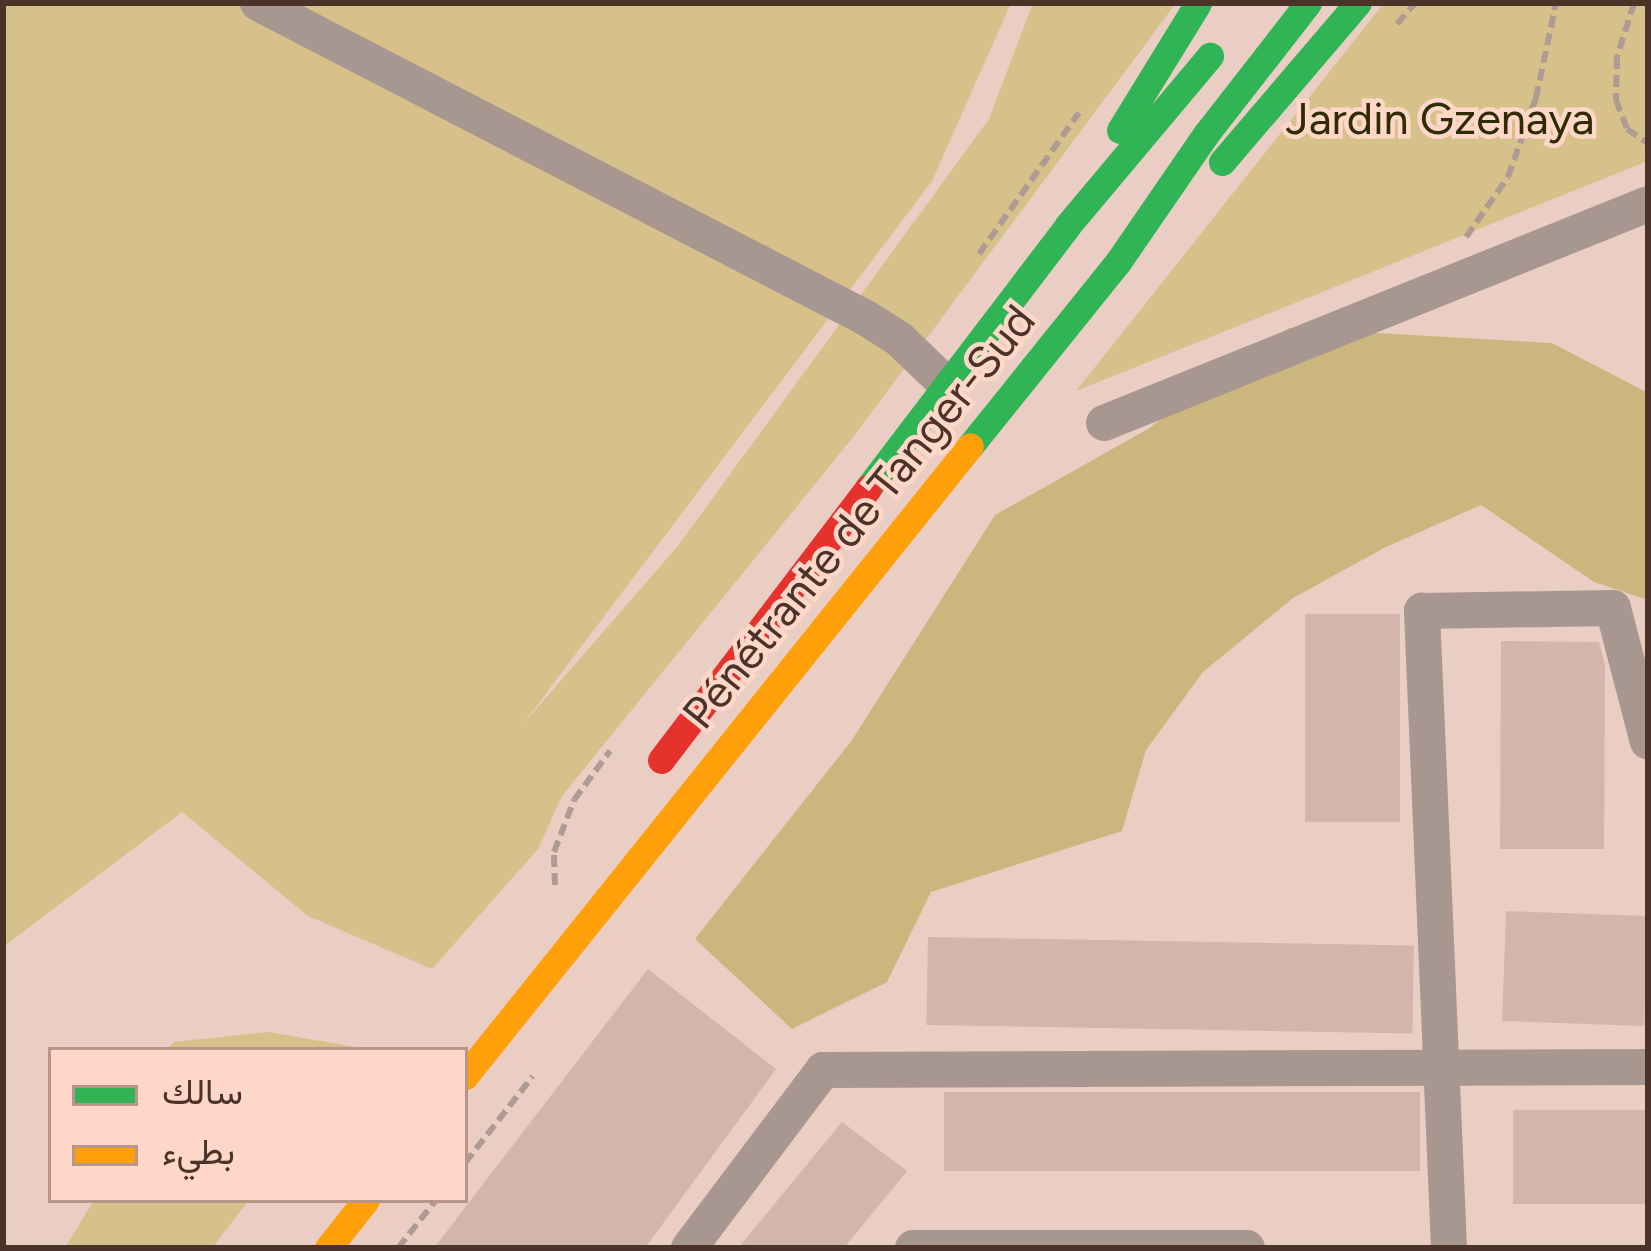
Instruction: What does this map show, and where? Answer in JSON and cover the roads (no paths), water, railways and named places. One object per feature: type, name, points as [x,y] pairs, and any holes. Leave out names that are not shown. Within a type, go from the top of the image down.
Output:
[{"type":"main road","points":[[1068,225],[1198,3]]},
{"type":"main road","name":"Pénétrante de Tanger-Sud","points":[[468,1073],[1118,262],[1205,134],[1308,3]]},
{"type":"main road","points":[[1118,262],[1172,218],[1358,3]]},
{"type":"main road","name":"Pénétrante de Tanger-Sud","points":[[645,780],[1068,225],[1230,29]]},
{"type":"main road","points":[[328,1248],[364,1203]]},
{"type":"street","points":[[258,3],[866,318],[899,339],[945,383]]},
{"type":"street","points":[[1104,423],[1648,204]]},
{"type":"street","points":[[1449,1248],[1422,611],[1612,608],[1648,742]]},
{"type":"street","points":[[689,1248],[823,1070],[1648,1067]]},
{"type":"street","points":[[913,1248],[1247,1248]]},
{"type":"park label","name":"Jardin Gzenaya","points":[[1440,119]]}]
